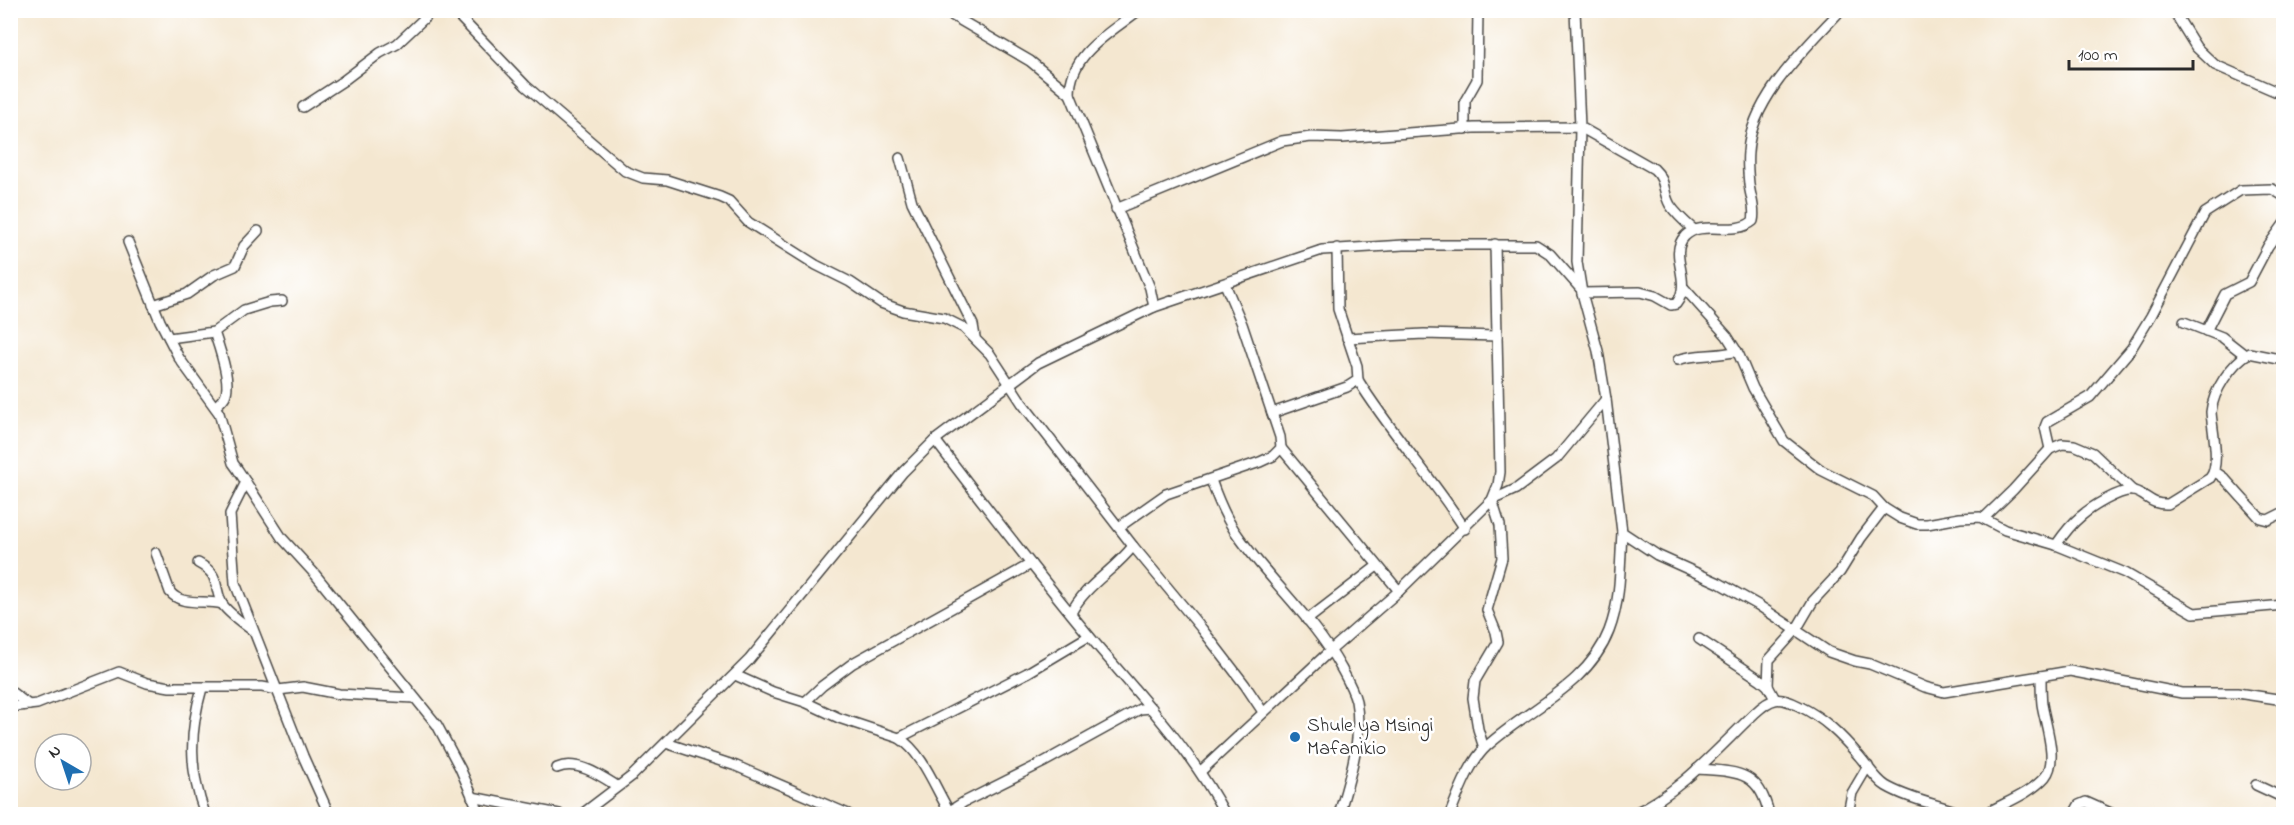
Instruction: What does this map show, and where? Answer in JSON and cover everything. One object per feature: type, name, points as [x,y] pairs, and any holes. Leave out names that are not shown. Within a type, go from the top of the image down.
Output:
[{"type":"street","points":[[303,107],[344,81],[380,52],[397,44],[433,10]]},
{"type":"street","points":[[453,10],[526,86],[625,171],[643,178],[667,180],[729,201],[748,222],[816,265],[850,282],[881,303],[903,311],[944,318],[964,328],[975,337],[990,354],[1022,403],[1062,456],[1245,685],[1263,712]]},
{"type":"street","points":[[943,10],[1029,61],[1070,94]]},
{"type":"street","points":[[1139,10],[1087,51],[1078,62],[1071,77],[1070,94],[1150,288],[1154,307]]},
{"type":"street","points":[[1465,129],[1466,101],[1477,80],[1478,10]]},
{"type":"street","points":[[1450,814],[1471,769],[1485,748],[1570,683],[1588,665],[1609,631],[1617,598],[1622,532],[1598,351],[1577,262],[1580,128],[1575,10]]},
{"type":"street","points":[[2173,10],[2206,59],[2283,95]]},
{"type":"street","points":[[1842,11],[1775,85],[1757,118],[1748,151],[1753,221],[1738,228],[1694,230],[1684,237],[1680,246],[1680,270],[1684,288],[1737,351],[1761,402],[1784,441],[1821,470],[1873,496],[1884,508],[1900,518],[1917,524],[1960,518],[1984,518],[2005,530],[2056,545],[2125,573],[2194,612],[2283,605]]},
{"type":"street","points":[[1116,208],[1289,140],[1465,129],[1580,128],[1654,169],[1661,176],[1668,202],[1694,230]]},
{"type":"street","points":[[900,158],[912,202],[973,325],[975,337]]},
{"type":"street","points":[[2050,449],[2045,427],[2047,422],[2090,396],[2131,349],[2205,213],[2241,190],[2272,189],[2283,196]]},
{"type":"street","points":[[2206,331],[2225,294],[2249,282],[2283,224]]},
{"type":"street","points":[[153,305],[187,294],[214,275],[235,266],[244,246],[258,231]]},
{"type":"street","points":[[128,242],[153,305],[179,358],[215,407],[222,422],[234,463],[282,538],[314,573],[437,725],[480,814]]},
{"type":"street","points":[[1201,771],[1331,650],[1399,591],[1465,529],[1492,500],[1500,472],[1495,244]]},
{"type":"street","points":[[582,814],[633,776],[735,675],[903,472],[935,440],[1038,363],[1154,307],[1322,250],[1337,248],[1536,245],[1550,254],[1582,291],[1640,292],[1655,296],[1671,306],[1676,304],[1684,288]]},
{"type":"street","points":[[1337,248],[1338,309],[1357,366],[1358,380],[1382,418],[1437,488],[1465,529]]},
{"type":"street","points":[[1225,284],[1242,324],[1282,444],[1281,448],[1399,591]]},
{"type":"street","points":[[169,338],[214,332],[251,306],[282,301]]},
{"type":"street","points":[[2184,322],[2222,337],[2245,354],[2254,353],[2283,360]]},
{"type":"street","points":[[214,332],[227,386],[225,396],[215,407]]},
{"type":"street","points":[[1347,338],[1424,334],[1497,336]]},
{"type":"street","points":[[1678,360],[1687,356],[1725,355],[1737,351]]},
{"type":"street","points":[[1984,518],[2050,449],[2062,444],[2086,449],[2133,491],[2160,504],[2168,504],[2210,478],[2214,471],[2212,404],[2218,389],[2245,354]]},
{"type":"street","points":[[1272,413],[1347,387],[1358,380]]},
{"type":"street","points":[[1492,500],[1516,489],[1556,459],[1606,399]]},
{"type":"street","points":[[935,440],[1031,564],[1089,636],[1152,708],[1201,771],[1225,814]]},
{"type":"street","points":[[1119,527],[1166,494],[1266,459],[1281,448]]},
{"type":"street","points":[[2214,471],[2224,478],[2260,518],[2268,520],[2283,512]]},
{"type":"street","points":[[1211,480],[1219,503],[1240,539],[1331,650],[1350,685],[1356,701],[1357,719],[1350,776],[1339,814]]},
{"type":"street","points":[[246,482],[233,505],[230,521],[235,583],[303,756],[329,814]]},
{"type":"street","points":[[2056,545],[2081,516],[2117,495],[2133,491]]},
{"type":"street","points":[[1485,748],[1478,729],[1473,698],[1475,681],[1497,642],[1496,632],[1487,610],[1502,558],[1500,525],[1492,500]]},
{"type":"street","points":[[1768,686],[1769,660],[1796,630],[1808,607],[1840,572],[1861,538],[1884,508]]},
{"type":"street","points":[[1622,532],[1656,555],[1758,605],[1839,657],[1870,664],[1924,687],[1944,692],[2070,671],[2182,693],[2237,693],[2283,700]]},
{"type":"street","points":[[1071,613],[1080,597],[1123,559],[1133,546]]},
{"type":"street","points":[[156,553],[170,592],[174,597],[180,600],[222,604]]},
{"type":"street","points":[[198,563],[207,568],[215,577],[222,604],[255,632]]},
{"type":"street","points":[[806,702],[822,686],[853,663],[1031,564]]},
{"type":"street","points":[[1307,621],[1377,566]]},
{"type":"street","points":[[899,738],[1027,673],[1089,636]]},
{"type":"street","points":[[1699,639],[1768,686],[1775,699]]},
{"type":"street","points":[[10,707],[37,704],[120,672],[154,684],[202,688],[262,687],[278,690],[303,687],[339,694],[414,698]]},
{"type":"street","points":[[735,675],[773,692],[806,702],[839,718],[908,743],[922,762],[947,813],[1140,709],[1152,708]]},
{"type":"street","points":[[1986,814],[2037,784],[2047,776],[2051,767],[2049,737],[2042,705],[2041,676]]},
{"type":"street","points":[[202,688],[191,736],[195,778],[205,814]]},
{"type":"street","points":[[10,691],[29,705]]},
{"type":"street","points":[[1633,814],[1656,801],[1697,769],[1762,707],[1775,699],[1784,700],[1814,714],[1842,737],[1884,785],[1963,814]]},
{"type":"street","points":[[666,743],[736,766],[848,814]]},
{"type":"street","points":[[557,768],[571,765],[585,769],[617,786]]},
{"type":"street","points":[[1848,814],[1852,793],[1868,766]]},
{"type":"street","points":[[1697,769],[1724,771],[1747,777],[1761,789],[1769,814]]},
{"type":"street","points":[[2256,785],[2283,798]]},
{"type":"street","points":[[472,797],[559,814]]},
{"type":"street","points":[[2074,814],[2079,805],[2085,802],[2113,814]]},
{"type":"street","points":[[2280,814],[2283,807]]},
{"type":"place","name":"Shule ya Msingi Mafanikio","points":[[1295,737]]}]
